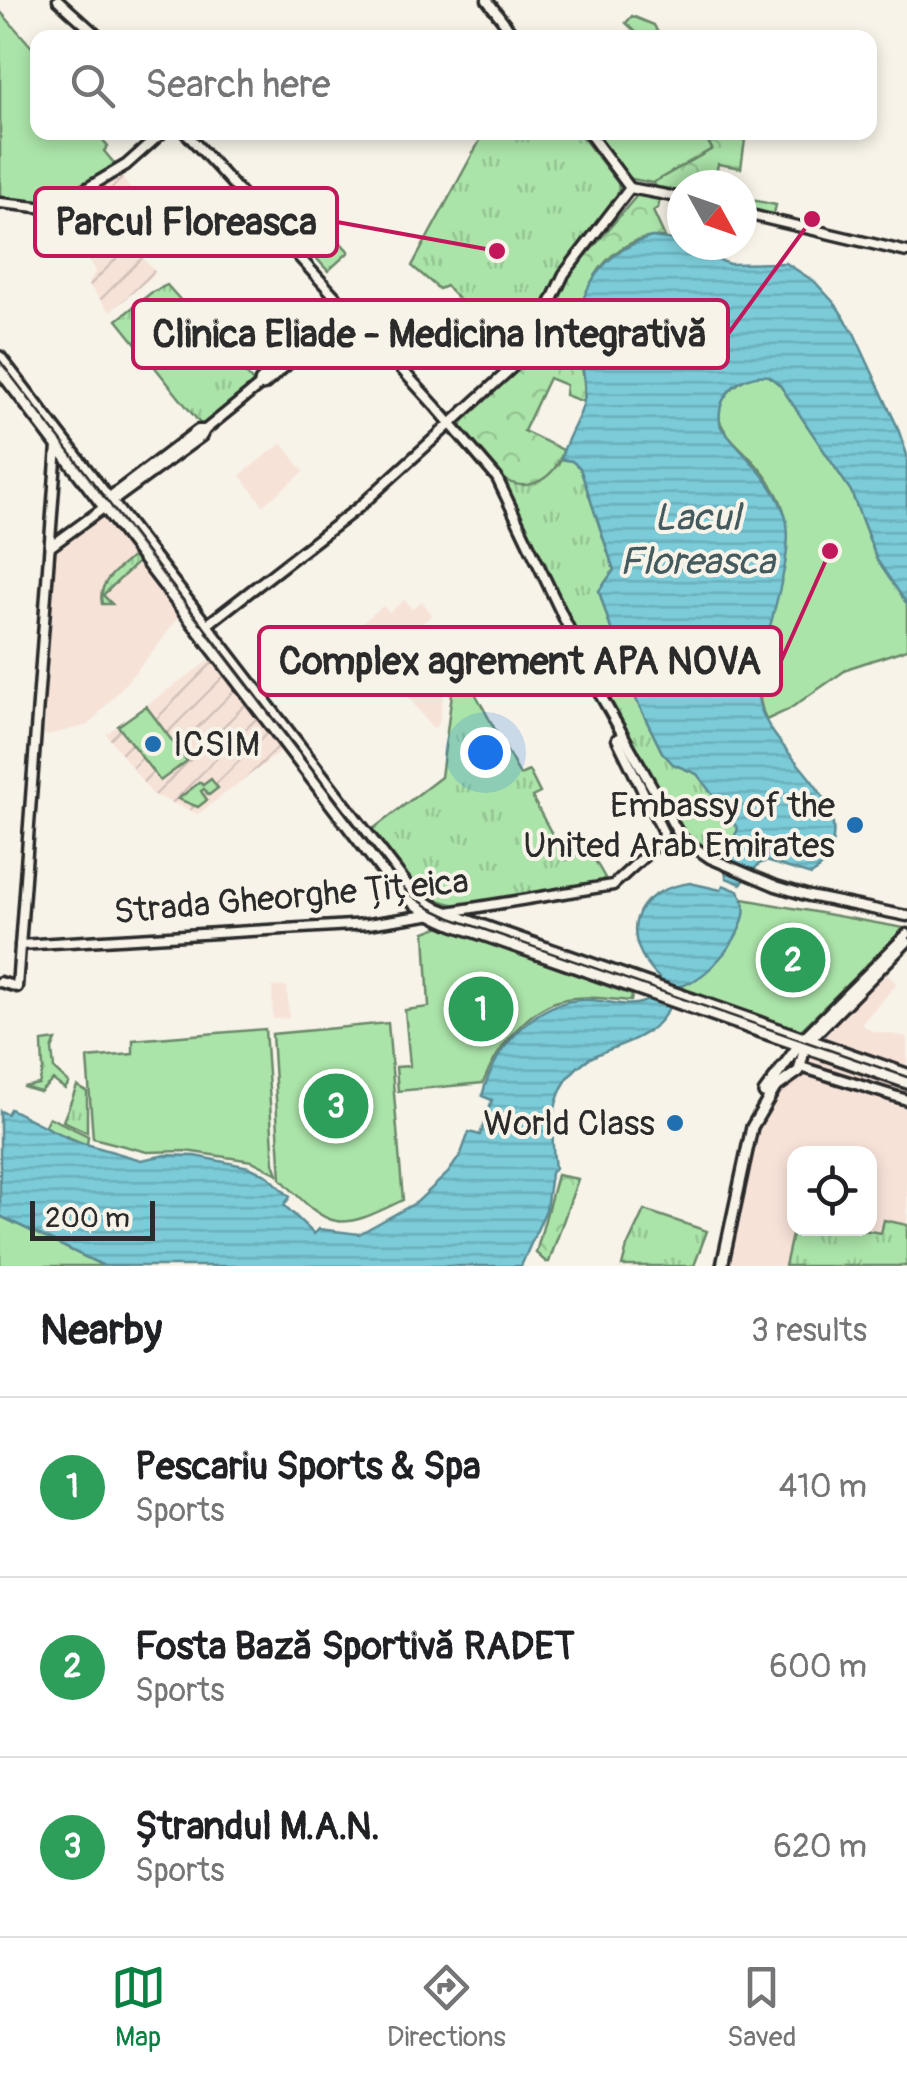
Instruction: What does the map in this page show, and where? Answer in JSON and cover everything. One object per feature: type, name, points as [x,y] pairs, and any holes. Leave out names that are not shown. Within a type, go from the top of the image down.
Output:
[{"type":"main road","points":[[0,357],[402,895],[429,915],[648,988]]},
{"type":"main road","points":[[0,371],[56,445],[60,459],[108,503]]},
{"type":"main road","points":[[203,629],[402,882],[420,898],[445,912],[907,1082]]},
{"type":"main road","points":[[719,1266],[745,1132],[764,1094],[804,1044]]},
{"type":"main road","points":[[719,1266],[752,1127],[778,1085],[801,1067],[804,1044]]},
{"type":"main road","points":[[804,1044],[907,1074]]},
{"type":"main road","points":[[787,1062],[782,1075],[788,1080]]},
{"type":"street","points":[[58,0],[91,30]]},
{"type":"street","points":[[487,0],[510,30]]},
{"type":"street","points":[[0,203],[55,206],[126,165],[154,140]]},
{"type":"street","points":[[192,140],[436,407],[507,494],[621,739],[682,838],[698,851],[755,878],[808,896],[905,916]]},
{"type":"street","points":[[594,140],[630,188],[667,195]]},
{"type":"street","points":[[203,629],[349,515],[524,354],[564,274],[630,188]]},
{"type":"street","points":[[757,217],[907,252]]},
{"type":"street","points":[[50,547],[202,436],[204,430],[259,386],[260,380],[345,309]]},
{"type":"street","points":[[436,407],[464,412]]},
{"type":"street","points":[[0,982],[17,987],[51,529],[60,459]]},
{"type":"street","points":[[51,529],[53,535],[63,539]]},
{"type":"street","name":"Strada Gheorghe Țițeica","points":[[20,945],[356,925],[613,886],[664,834],[621,739]]},
{"type":"street","points":[[473,922],[474,908]]},
{"type":"street","points":[[804,1044],[907,934]]},
{"type":"street","points":[[804,1044],[907,942]]},
{"type":"street","points":[[801,1067],[907,1100]]},
{"type":"shaded area","points":[[118,172],[157,225],[139,253],[156,273],[110,312],[88,284],[96,271],[59,206]]},
{"type":"shaded area","points":[[282,443],[304,472],[263,505],[240,475]]},
{"type":"shaded area","points":[[102,514],[180,615],[89,725],[44,736],[53,553]]},
{"type":"shaded area","points":[[405,600],[412,609],[422,601],[432,615],[420,626],[443,659],[433,666],[445,683],[439,723],[433,729],[355,628],[383,606],[389,612]]},
{"type":"shaded area","points":[[214,657],[284,749],[198,814],[152,794],[106,734]]},
{"type":"shaded area","points":[[885,972],[897,984],[861,1024],[872,1031],[907,1037],[907,1266],[723,1266],[756,1123],[779,1087],[790,1081],[816,1039]]},
{"type":"shaded area","points":[[287,986],[289,1018],[273,1019],[272,987]]},
{"type":"green space","points":[[0,11],[30,45],[30,140],[103,140],[108,146],[104,151],[118,168],[63,198],[37,202],[0,200]]},
{"type":"green space","points":[[632,16],[654,25],[656,30],[634,30],[626,23]]},
{"type":"green space","points":[[480,140],[584,140],[618,183],[620,198],[557,275],[525,343],[504,368],[485,348],[494,338],[446,286],[439,289],[412,266]]},
{"type":"green space","points":[[602,140],[707,140],[712,149],[675,170],[667,170],[667,174],[652,183],[627,178]]},
{"type":"green space","points":[[707,140],[745,140],[741,168],[718,164],[717,170],[675,170],[712,149]]},
{"type":"green space","points":[[667,174],[667,192],[662,191],[652,183]]},
{"type":"green space","points":[[639,193],[661,195],[658,208],[653,211],[665,237],[645,238],[628,245],[613,255],[590,285],[583,302],[578,339],[584,402],[565,395],[566,385],[549,378],[524,431],[563,450],[560,460],[540,481],[512,483],[496,473],[480,454],[461,429],[463,420],[521,364],[538,340],[564,282]]},
{"type":"green space","points":[[299,196],[349,252],[328,271],[278,216]]},
{"type":"green space","points":[[757,201],[776,205],[773,218],[757,214]]},
{"type":"green space","points":[[167,285],[254,383],[202,426],[117,320]]},
{"type":"green space","points":[[757,374],[769,376],[780,385],[851,491],[877,560],[907,604],[907,649],[849,668],[788,710],[766,720],[759,673],[781,568],[785,517],[772,486],[724,430],[719,414],[729,391]]},
{"type":"green space","points":[[561,459],[580,468],[614,570],[599,591],[628,683],[662,752],[673,764],[697,774],[739,829],[725,857],[691,839],[676,819],[588,658],[503,479],[536,481]]},
{"type":"green space","points":[[133,556],[138,562],[103,595],[112,604],[102,604],[102,589],[105,583]]},
{"type":"green space","points":[[469,682],[520,775],[529,771],[540,793],[532,797],[566,860],[588,848],[605,878],[599,884],[467,906],[449,903],[409,882],[369,832],[441,777],[453,686]]},
{"type":"green space","name":"ICSIM","points":[[146,706],[187,761],[160,781],[118,726]]},
{"type":"green space","points":[[211,779],[218,788],[209,795],[204,789],[201,791],[207,800],[198,807],[178,799],[200,782],[203,785]]},
{"type":"green space","points":[[743,899],[904,928],[798,1033],[678,988],[701,974],[723,953],[739,927]]},
{"type":"green space","points":[[441,926],[632,995],[631,1001],[582,997],[552,1003],[515,1031],[483,1083],[398,1091],[396,1067],[410,1066],[405,1010],[429,1007],[425,932]]},
{"type":"green space","points":[[388,1023],[403,1200],[364,1218],[336,1221],[312,1209],[281,1179],[272,1034]]},
{"type":"green space","points":[[265,1029],[274,1163],[278,1174],[252,1161],[186,1151],[147,1152],[93,1138],[87,1058],[133,1054],[133,1040]]},
{"type":"green space","points":[[56,1040],[52,1049],[54,1069],[69,1083],[65,1089],[53,1080],[40,1092],[23,1087],[39,1084],[42,1042]]},
{"type":"green space","points":[[77,1086],[87,1092],[87,1132],[63,1121]]},
{"type":"green space","points":[[49,1117],[88,1136],[87,1145],[44,1127]]},
{"type":"green space","points":[[557,1175],[578,1179],[546,1262],[536,1253]]},
{"type":"green space","points":[[644,1210],[707,1231],[694,1266],[622,1266]]},
{"type":"green space","points":[[0,1216],[104,1266],[0,1266]]},
{"type":"green space","points":[[884,1220],[907,1225],[907,1266],[785,1266],[792,1236],[881,1233]]},
{"type":"water","name":"Lacul Floreasca","points":[[652,237],[667,239],[667,260],[786,263],[815,282],[854,333],[907,455],[907,604],[877,560],[851,491],[780,385],[769,376],[748,378],[731,389],[721,406],[721,427],[772,488],[788,528],[785,567],[764,651],[758,697],[768,724],[821,794],[830,812],[834,831],[830,852],[811,875],[766,861],[741,884],[726,878],[725,857],[738,829],[697,774],[673,764],[662,752],[628,683],[599,591],[614,570],[580,468],[561,459],[585,394],[578,340],[582,305],[607,262],[635,243]]},
{"type":"water","points":[[690,883],[721,890],[723,885],[738,891],[745,909],[741,925],[710,969],[679,986],[655,1026],[582,1063],[562,1087],[554,1118],[555,1168],[546,1210],[521,1266],[104,1266],[0,1216],[0,1111],[7,1114],[10,1109],[72,1140],[141,1160],[166,1155],[195,1156],[249,1167],[268,1176],[290,1197],[284,1205],[314,1234],[319,1229],[359,1234],[417,1202],[448,1173],[469,1132],[480,1135],[492,1100],[482,1096],[488,1078],[521,1028],[536,1016],[571,1001],[629,1005],[651,998],[660,979],[639,948],[637,919],[654,896]]},
{"type":"tram line","points":[[0,361],[407,892],[451,918],[907,1077]]},
{"type":"place","name":"Clinica Eliade - Medicina Integrativă","points":[[812,219]]},
{"type":"place","name":"Parcul Floreasca","points":[[497,251]]},
{"type":"place","name":"Complex agrement APA NOVA","points":[[830,551]]},
{"type":"place","name":"ICSIM","points":[[153,744]]},
{"type":"place","name":"Embassy of the United Arab Emirates","points":[[855,825]]},
{"type":"place","name":"Fosta Bază Sportivă RADET","points":[[793,960]]},
{"type":"place","name":"Pescariu Sports & Spa","points":[[481,1009]]},
{"type":"place","name":"Ștrandul M.A.N.","points":[[336,1106]]},
{"type":"place","name":"World Class","points":[[675,1123]]}]
